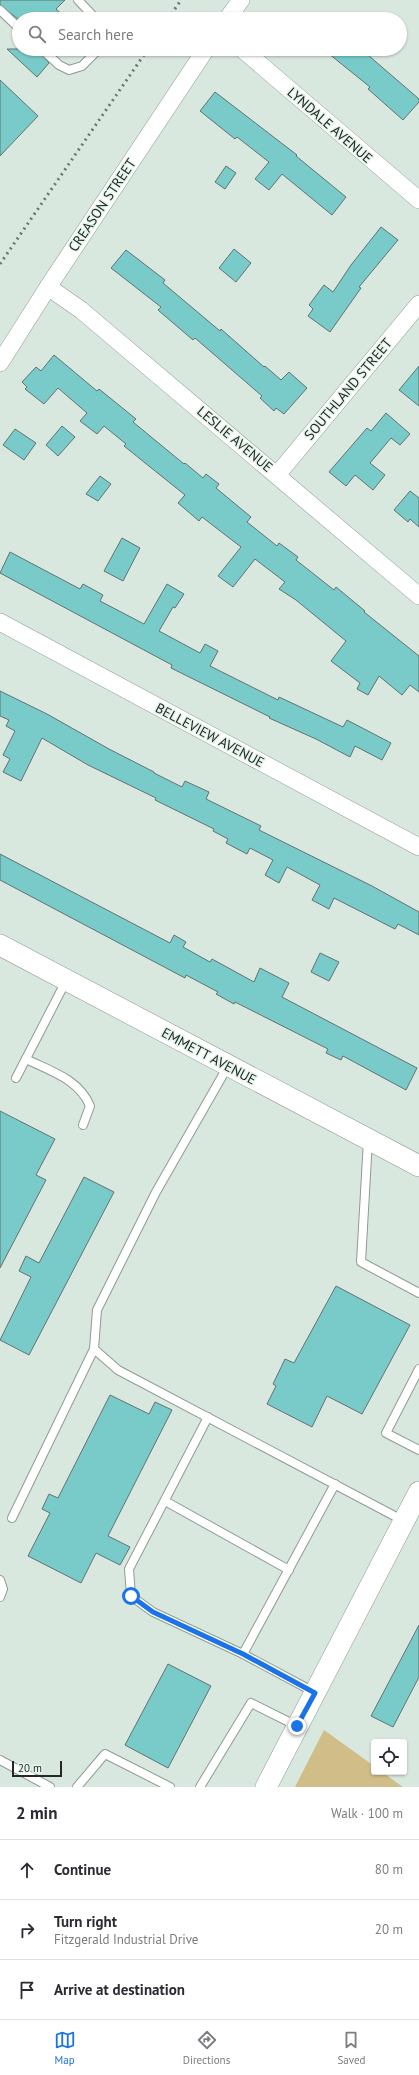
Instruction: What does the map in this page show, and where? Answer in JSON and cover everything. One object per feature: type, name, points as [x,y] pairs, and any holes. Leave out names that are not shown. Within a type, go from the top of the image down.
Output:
[{"type":"street","points":[[232,12],[240,0]]},
{"type":"street","name":"CREASON STREET","points":[[0,363],[48,287],[201,56]]},
{"type":"street","name":"LYNDALE AVENUE","points":[[250,56],[419,200]]},
{"type":"street","name":"LESLIE AVENUE","points":[[48,287],[81,310],[419,596]]},
{"type":"street","name":"SOUTHLAND STREET","points":[[277,475],[419,304]]},
{"type":"street","name":"BELLEVIEW AVENUE","points":[[0,622],[419,847]]},
{"type":"street","name":"EMMETT AVENUE","points":[[0,946],[419,1166]]},
{"type":"street","points":[[266,1787],[419,1492]]},
{"type":"lane","points":[[78,0],[89,12]]},
{"type":"lane","points":[[0,10],[12,21]]},
{"type":"lane","points":[[49,56],[59,65],[70,70],[82,66],[92,56]]},
{"type":"lane","points":[[16,1078],[66,981]]},
{"type":"lane","points":[[26,1059],[75,1084],[85,1095],[90,1106],[83,1125]]},
{"type":"lane","points":[[12,1518],[94,1349],[97,1310],[156,1192],[228,1066]]},
{"type":"lane","points":[[368,1140],[361,1262],[419,1292]]},
{"type":"lane","points":[[94,1349],[118,1370],[405,1521]]},
{"type":"lane","points":[[419,1369],[386,1433],[419,1450]]},
{"type":"lane","points":[[208,1417],[129,1569],[131,1596],[153,1612],[243,1654],[315,1693]]},
{"type":"lane","points":[[243,1654],[335,1484]]},
{"type":"lane","points":[[164,1501],[289,1570]]},
{"type":"lane","points":[[0,1580],[3,1589],[0,1597]]},
{"type":"lane","points":[[200,1787],[251,1703],[297,1726]]},
{"type":"lane","points":[[77,1787],[105,1754],[170,1787]]},
{"type":"lane","points":[[0,1760],[50,1787]]},
{"type":"shaded area","points":[[324,1730],[371,1764],[371,1775],[386,1775],[403,1787],[295,1787]]},
{"type":"building","points":[[0,0],[65,0],[56,9],[59,12],[12,12],[12,14],[0,5]]},
{"type":"building","points":[[7,49],[12,49],[12,54]]},
{"type":"building","points":[[14,56],[43,56],[49,63],[37,77]]},
{"type":"building","points":[[332,56],[369,56],[419,99],[419,102],[403,120],[368,89],[370,87]]},
{"type":"building","points":[[0,80],[38,116],[0,156]]},
{"type":"building","points":[[215,92],[297,155],[296,156],[346,197],[332,215],[282,174],[269,190],[255,179],[269,162],[237,137],[235,139],[200,111]]},
{"type":"building","points":[[226,166],[236,173],[225,189],[215,182]]},
{"type":"building","points":[[381,227],[398,240],[359,287],[361,288],[330,332],[308,316],[313,309],[309,305],[324,285],[333,292],[351,265]]},
{"type":"building","points":[[234,249],[251,263],[236,282],[219,268]]},
{"type":"building","points":[[126,250],[165,280],[163,283],[220,331],[221,329],[281,380],[289,372],[307,388],[284,414],[276,408],[274,411],[260,398],[262,396],[195,338],[193,340],[158,310],[161,307],[111,268]]},
{"type":"building","points":[[54,355],[97,391],[99,389],[136,419],[133,422],[184,464],[185,463],[203,478],[206,474],[219,484],[216,488],[251,517],[247,522],[277,546],[279,543],[298,557],[296,560],[334,590],[336,587],[365,611],[364,612],[419,656],[419,692],[410,685],[402,695],[379,676],[368,695],[357,689],[360,683],[331,661],[346,641],[296,600],[279,589],[285,582],[255,559],[233,587],[218,576],[241,547],[202,517],[199,521],[178,503],[185,495],[124,446],[126,444],[104,426],[97,434],[80,421],[87,413],[58,388],[44,404],[25,389],[27,387],[22,382],[36,367],[41,371]]},
{"type":"building","points":[[419,366],[419,406],[399,390]]},
{"type":"building","points":[[386,413],[410,434],[400,445],[391,438],[370,463],[385,475],[373,490],[355,475],[346,486],[329,472],[367,428],[371,431]]},
{"type":"building","points":[[62,426],[75,437],[58,456],[46,445]]},
{"type":"building","points":[[15,429],[36,443],[24,460],[3,445]]},
{"type":"building","points":[[100,476],[111,484],[98,501],[86,494]]},
{"type":"building","points":[[410,491],[419,498],[419,527],[410,519],[408,522],[394,510]]},
{"type":"building","points":[[122,538],[140,548],[123,581],[104,571]]},
{"type":"building","points":[[10,552],[80,589],[83,584],[103,595],[100,601],[144,624],[167,584],[184,594],[175,608],[173,607],[159,631],[200,653],[205,644],[218,651],[210,666],[278,700],[279,697],[343,727],[347,720],[391,743],[382,760],[355,746],[350,757],[316,739],[269,718],[270,717],[171,668],[172,665],[0,573]]},
{"type":"building","points":[[0,691],[47,714],[109,749],[182,787],[185,781],[209,792],[206,799],[261,826],[259,830],[372,886],[419,912],[419,935],[398,924],[395,929],[334,898],[329,909],[312,900],[320,885],[287,867],[279,883],[265,875],[273,860],[250,848],[247,854],[226,843],[228,839],[213,831],[214,829],[155,800],[156,798],[88,765],[42,738],[21,781],[3,772],[10,759],[3,755],[15,731],[6,726],[9,720],[0,716]]},
{"type":"building","points":[[0,854],[170,943],[174,935],[186,942],[183,947],[210,962],[212,959],[254,982],[260,968],[289,983],[282,997],[417,1068],[406,1090],[343,1056],[341,1060],[326,1053],[328,1049],[235,1002],[234,1004],[216,994],[218,992],[186,975],[185,978],[0,880]]},
{"type":"building","points":[[320,953],[339,962],[329,981],[311,972]]},
{"type":"building","points":[[0,1111],[55,1139],[36,1175],[46,1180],[0,1268]]},
{"type":"building","points":[[84,1177],[114,1192],[29,1355],[0,1340],[31,1277],[19,1271],[26,1256],[39,1263]]},
{"type":"building","points":[[336,1286],[410,1325],[362,1414],[327,1396],[312,1427],[267,1404],[276,1386],[273,1384],[285,1359],[294,1363]]},
{"type":"building","points":[[110,1395],[149,1414],[155,1402],[172,1410],[108,1536],[130,1547],[120,1565],[96,1553],[81,1583],[28,1556],[50,1513],[42,1509],[49,1494],[58,1498]]},
{"type":"building","points":[[419,1625],[419,1677],[393,1727],[371,1716]]},
{"type":"building","points":[[168,1664],[211,1686],[168,1768],[125,1745]]},
{"type":"railway","points":[[173,12],[181,0]]},
{"type":"railway","points":[[0,264],[143,56]]},
{"type":"route","points":[[131,1596],[153,1612],[243,1654],[315,1693],[297,1726]]}]
